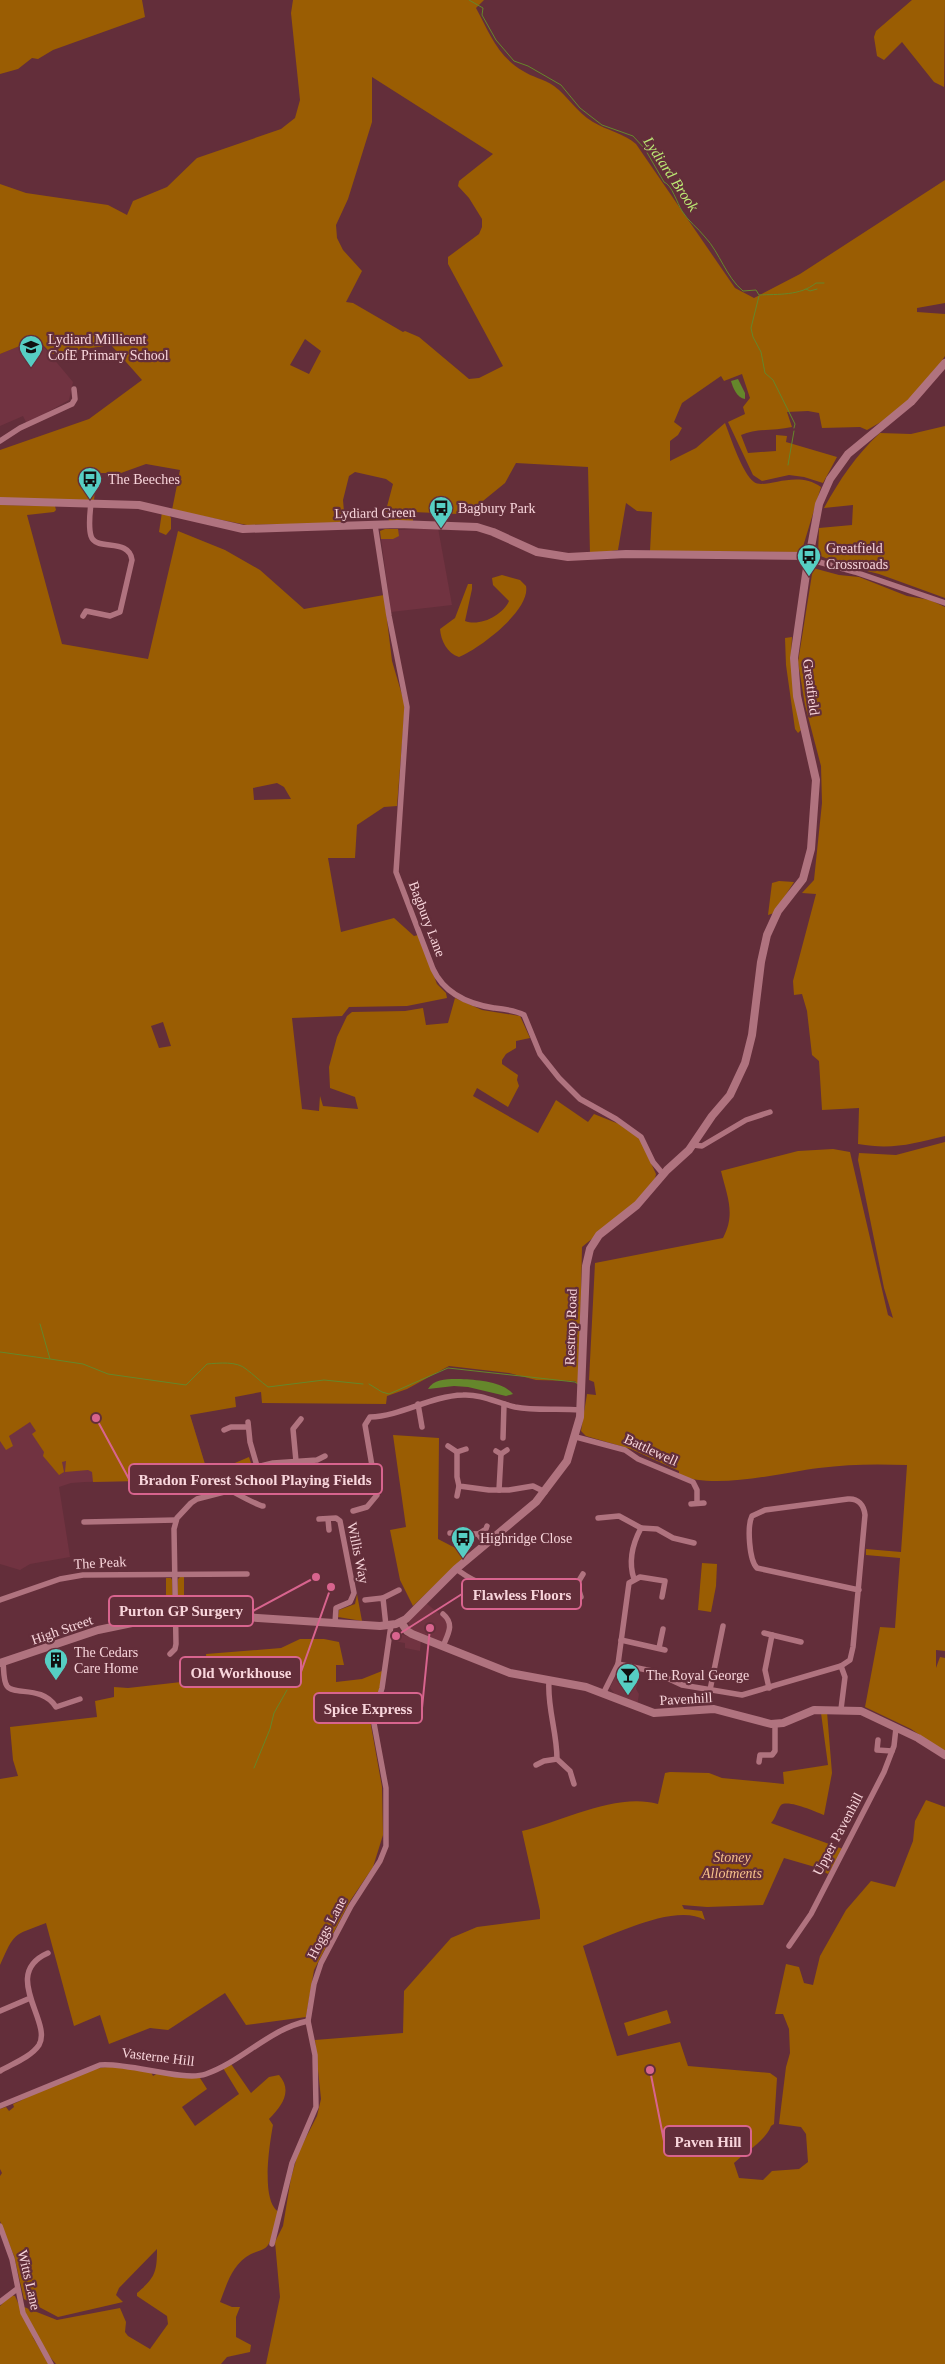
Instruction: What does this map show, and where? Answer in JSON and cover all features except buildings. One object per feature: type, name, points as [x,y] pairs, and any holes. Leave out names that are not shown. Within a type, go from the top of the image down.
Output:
[{"type":"street","name":"Greatfield","points":[[754,1021],[761,962],[769,928],[782,905],[805,876],[813,837],[816,773],[799,706],[794,658],[808,558],[819,504],[830,479],[853,449],[912,402],[945,363]]},
{"type":"street","points":[[0,441],[20,428],[72,404],[74,390]]},
{"type":"street","name":"Lydiard Green","points":[[0,502],[148,506],[243,529],[413,524],[477,527],[493,532],[537,552],[565,557],[622,554],[808,558]]},
{"type":"street","points":[[85,611],[110,616],[120,612],[132,551],[92,539],[90,532],[90,503]]},
{"type":"street","name":"Bagbury Lane","points":[[375,525],[389,616],[408,707],[396,872],[433,969],[441,983],[463,999],[479,1005],[524,1015],[540,1054],[559,1078],[580,1099],[616,1119],[641,1137],[653,1162],[663,1174]]},
{"type":"street","points":[[808,558],[945,603]]},
{"type":"street","name":"Restrop Road","points":[[401,1622],[456,1569],[530,1508],[545,1492],[567,1461],[576,1437],[580,1410],[586,1266],[590,1249],[598,1235],[637,1205],[663,1174],[693,1145],[712,1116],[735,1087],[750,1049],[754,1021]]},
{"type":"street","points":[[693,1145],[702,1146],[746,1120],[770,1112]]},
{"type":"street","points":[[352,1511],[367,1507],[377,1495],[368,1450],[366,1421],[370,1417],[394,1414],[431,1399],[464,1395],[486,1396],[504,1404],[527,1408],[580,1410]]},
{"type":"street","points":[[418,1404],[422,1427]]},
{"type":"street","points":[[503,1438],[504,1404]]},
{"type":"street","points":[[296,1461],[293,1429],[301,1418]]},
{"type":"street","points":[[224,1430],[231,1427],[248,1425],[257,1466]]},
{"type":"street","name":"Battlewell","points":[[576,1437],[625,1450],[638,1460],[693,1482],[697,1490],[697,1503]]},
{"type":"street","points":[[448,1446],[457,1452]]},
{"type":"street","points":[[457,1452],[466,1449]]},
{"type":"street","points":[[499,1490],[502,1451]]},
{"type":"street","points":[[457,1452],[457,1478],[459,1486],[457,1496]]},
{"type":"street","points":[[174,1652],[176,1520],[188,1505],[197,1499],[230,1490],[244,1474],[257,1466],[312,1461],[325,1456]]},
{"type":"street","points":[[312,1461],[313,1480]]},
{"type":"street","points":[[459,1486],[499,1490],[533,1486],[545,1492]]},
{"type":"street","points":[[230,1490],[247,1497],[256,1505],[263,1506]]},
{"type":"street","points":[[618,1664],[652,1672],[682,1685],[742,1695],[841,1666],[848,1662],[852,1655],[859,1590],[865,1512],[857,1500],[843,1499],[765,1510],[752,1516],[750,1524],[750,1551],[752,1562],[757,1568],[859,1590]]},
{"type":"street","points":[[602,1515],[619,1516],[641,1528],[660,1530],[673,1538],[691,1541]]},
{"type":"street","name":"Willis Way","points":[[319,1519],[336,1518],[340,1521],[354,1593],[350,1602],[336,1608],[334,1623]]},
{"type":"street","name":"Willis Way","points":[[328,1519],[329,1530]]},
{"type":"street","points":[[84,1522],[176,1520]]},
{"type":"street","points":[[450,1533],[478,1534],[486,1529],[487,1526]]},
{"type":"street","points":[[603,1694],[618,1664],[627,1590],[634,1579],[632,1551],[641,1528]]},
{"type":"street","points":[[478,1534],[485,1544]]},
{"type":"street","points":[[456,1569],[476,1581],[485,1583],[524,1587],[577,1584]]},
{"type":"street","name":"The Peak","points":[[0,1600],[60,1580],[83,1575],[247,1574]]},
{"type":"street","points":[[581,1598],[577,1584],[582,1574]]},
{"type":"street","points":[[634,1579],[644,1577],[665,1581],[662,1597]]},
{"type":"street","points":[[364,1600],[383,1598],[399,1590]]},
{"type":"street","name":"Hoggs Lane","points":[[272,2244],[292,2163],[316,2107],[315,2055],[308,2021],[314,1984],[321,1962],[351,1906],[380,1861],[386,1846],[386,1788],[373,1718],[383,1681],[389,1626],[383,1598]]},
{"type":"street","points":[[443,1646],[451,1626],[447,1615]]},
{"type":"street","name":"High Street","points":[[1,1662],[98,1630],[162,1617],[244,1617],[389,1626],[401,1622]]},
{"type":"street","name":"Pavenhill","points":[[401,1622],[409,1632],[510,1673],[577,1685],[654,1714],[710,1709],[759,1722],[776,1724],[783,1723],[812,1710],[841,1709],[867,1713],[918,1738],[945,1755]]},
{"type":"street","points":[[710,1690],[723,1626]]},
{"type":"street","points":[[621,1640],[662,1649],[663,1629]]},
{"type":"street","points":[[764,1633],[801,1642]]},
{"type":"street","points":[[769,1688],[765,1670],[772,1635]]},
{"type":"street","points":[[1,1662],[6,1685],[11,1689],[44,1695],[50,1698],[56,1707],[80,1699]]},
{"type":"street","points":[[841,1666],[845,1677],[841,1709]]},
{"type":"street","points":[[549,1680],[548,1701],[556,1737],[557,1759]]},
{"type":"street","points":[[774,1761],[772,1755],[776,1748],[776,1724]]},
{"type":"street","name":"Upper Pavenhill","points":[[789,1946],[811,1914],[884,1772],[892,1751],[896,1728]]},
{"type":"street","points":[[878,1740],[877,1750],[892,1751]]},
{"type":"street","points":[[758,1762],[760,1755],[772,1755]]},
{"type":"street","points":[[536,1765],[544,1760],[557,1759],[570,1770],[574,1784]]},
{"type":"street","points":[[0,2071],[33,2051],[40,2042],[41,2032],[28,1999],[26,1983],[28,1972],[34,1961],[48,1953]]},
{"type":"street","points":[[0,2012],[28,1999]]},
{"type":"street","name":"Vasterne Hill","points":[[0,2106],[100,2065],[113,2064],[189,2075],[206,2074],[286,2026],[308,2021]]},
{"type":"street","name":"Witts Lane","points":[[0,2226],[12,2260],[17,2289],[26,2321],[51,2364]]},
{"type":"street","points":[[0,2302],[17,2289]]},
{"type":"shaded area","name":"Lydiard Millicent CofE Primary School","points":[[37,339],[73,382],[69,400],[27,424],[23,416],[0,426],[0,354]]},
{"type":"shaded area","points":[[738,379],[745,393],[745,399],[734,390],[731,381]]},
{"type":"shaded area","points":[[438,528],[452,605],[391,612],[380,531]]},
{"type":"shaded area","points":[[0,1371],[190,1415],[208,1474],[186,1480],[85,1482],[71,1483],[59,1487],[70,1557],[30,1564],[20,1570],[0,1564]]},
{"type":"shaded area","points":[[461,1379],[496,1384],[513,1394],[506,1396],[468,1387],[454,1386],[428,1389],[438,1381]]},
{"type":"shaded area","points":[[426,1603],[448,1621],[449,1625],[443,1640],[439,1643],[409,1627],[409,1620]]},
{"type":"shaded area","points":[[393,1632],[421,1640],[420,1651],[405,1648],[405,1643],[392,1641]]},
{"type":"shaded area","points":[[625,1668],[640,1671],[636,1689],[639,1694],[637,1706],[618,1698],[610,1688],[616,1675]]},
{"type":"green space","points":[[0,0],[142,0],[145,17],[53,50],[38,59],[32,58],[18,69],[0,74]]},
{"type":"green space","points":[[293,0],[484,0],[476,8],[490,35],[507,59],[527,73],[554,86],[582,114],[593,122],[626,137],[636,144],[735,288],[754,298],[800,274],[945,180],[945,303],[917,308],[917,312],[945,314],[945,356],[941,362],[917,391],[893,415],[867,430],[860,427],[822,428],[819,413],[808,411],[787,412],[792,427],[753,431],[741,435],[748,453],[776,451],[776,435],[787,436],[786,442],[837,457],[823,483],[789,475],[762,481],[753,475],[728,422],[745,414],[743,407],[750,398],[742,374],[724,381],[721,376],[682,403],[674,422],[682,428],[678,435],[670,441],[670,461],[696,448],[725,423],[741,463],[754,482],[766,484],[802,480],[821,487],[802,550],[799,552],[650,551],[652,512],[637,511],[626,503],[618,550],[590,554],[588,467],[516,463],[505,483],[478,505],[458,514],[413,512],[413,522],[390,522],[385,514],[393,484],[386,479],[355,472],[349,476],[343,500],[345,523],[247,525],[172,510],[180,470],[146,464],[121,473],[96,473],[94,501],[0,498],[0,450],[89,419],[142,380],[111,345],[52,354],[37,339],[0,354],[0,184],[26,193],[108,205],[127,215],[133,201],[167,187],[197,158],[281,129],[295,118],[300,100],[291,13]],"holes":[[[372,77],[493,154],[459,181],[458,186],[469,198],[482,219],[482,227],[479,234],[448,257],[448,264],[503,366],[479,378],[469,379],[419,337],[405,331],[403,332],[353,303],[346,302],[362,271],[343,250],[337,238],[336,225],[348,199],[372,122]],[[305,339],[321,351],[309,374],[290,365]]]},
{"type":"green space","points":[[912,0],[945,0],[944,87],[934,82],[902,42],[884,60],[877,56],[874,37],[876,31]]},
{"type":"green space","points":[[945,426],[945,598],[879,574],[843,565],[818,555],[819,528],[852,525],[853,505],[824,508],[849,468],[871,441],[880,433],[911,434]]},
{"type":"green space","points":[[0,505],[55,506],[56,510],[54,512],[27,515],[62,644],[148,659],[178,531],[225,550],[260,570],[304,609],[384,595],[392,661],[405,705],[397,806],[384,807],[357,825],[355,858],[328,858],[341,932],[394,918],[414,936],[418,935],[437,984],[446,993],[447,998],[407,1006],[349,1007],[342,1016],[292,1018],[302,1109],[319,1111],[320,1096],[323,1106],[358,1109],[355,1097],[330,1088],[329,1067],[337,1037],[347,1016],[352,1012],[405,1011],[423,1008],[426,1025],[448,1023],[455,998],[482,1010],[520,1016],[530,1038],[516,1041],[516,1048],[506,1054],[502,1060],[502,1064],[518,1075],[519,1086],[508,1107],[477,1088],[473,1096],[538,1133],[556,1100],[588,1122],[594,1114],[619,1124],[640,1139],[656,1174],[655,1179],[640,1199],[582,1247],[579,1386],[575,1381],[536,1380],[509,1373],[449,1366],[407,1389],[387,1396],[386,1404],[262,1403],[261,1392],[235,1397],[236,1407],[190,1415],[208,1474],[186,1480],[93,1482],[92,1472],[88,1470],[65,1472],[66,1461],[62,1462],[64,1472],[59,1475],[43,1456],[44,1452],[32,1434],[36,1431],[30,1422],[9,1436],[13,1446],[6,1450],[0,1441]],"holes":[[[277,783],[284,787],[291,799],[254,800],[253,788]],[[163,1022],[171,1046],[159,1048],[151,1026]]]},
{"type":"green space","points":[[162,512],[167,512],[171,518],[171,529],[166,535],[159,532]]},
{"type":"green space","points":[[398,529],[399,536],[393,539],[381,539],[380,531]]},
{"type":"green space","points":[[813,568],[839,575],[859,577],[907,596],[930,600],[945,607],[945,1136],[912,1144],[870,1146],[858,1144],[859,1108],[822,1110],[819,1061],[812,1055],[807,1011],[802,994],[794,995],[793,981],[816,894],[802,893],[814,880],[822,803],[821,766],[805,705],[798,662]]},
{"type":"green space","points":[[502,575],[520,580],[526,586],[525,596],[520,606],[502,628],[479,646],[459,657],[451,653],[445,646],[440,629],[455,618],[468,584],[472,584],[472,589],[465,621],[484,621],[502,611],[509,601],[493,585],[492,578]]},
{"type":"green space","points":[[792,637],[791,653],[801,730],[798,733],[795,729],[786,665],[785,638]]},
{"type":"green space","points":[[779,881],[794,882],[774,913],[768,915],[772,883]]},
{"type":"green space","points":[[945,1142],[945,1651],[936,1650],[936,1668],[940,1657],[945,1658],[945,1752],[911,1729],[865,1707],[880,1627],[895,1628],[900,1558],[866,1555],[866,1549],[901,1552],[907,1465],[841,1466],[748,1479],[711,1481],[679,1475],[679,1471],[631,1449],[586,1436],[581,1431],[587,1394],[596,1395],[594,1382],[589,1380],[595,1263],[723,1238],[730,1213],[721,1171],[798,1151],[833,1149],[850,1152],[888,1315],[893,1318],[884,1288],[858,1160],[859,1153],[896,1155]]},
{"type":"green space","points":[[393,1435],[439,1438],[438,1539],[467,1554],[413,1606],[400,1580],[390,1530],[406,1527]]},
{"type":"green space","points":[[249,1457],[252,1466],[228,1488],[218,1492],[212,1469],[214,1468],[216,1471]]},
{"type":"green space","points":[[702,1563],[717,1564],[716,1586],[711,1612],[698,1610]]},
{"type":"green space","points":[[184,1577],[184,1605],[177,1605],[178,1579]]},
{"type":"green space","points":[[166,1578],[171,1578],[172,1580],[173,1605],[166,1606]]},
{"type":"green space","points":[[357,1594],[362,1621],[338,1617],[339,1610],[355,1604]]},
{"type":"green space","points":[[300,1639],[324,1639],[339,1642],[344,1665],[336,1665],[336,1682],[362,1679],[382,1671],[382,1683],[370,1720],[382,1787],[383,1835],[373,1867],[350,1901],[314,1970],[306,2017],[246,2025],[225,1993],[168,2030],[150,2028],[109,2044],[100,2015],[74,2026],[46,1923],[16,1936],[0,1965],[0,1779],[18,1776],[13,1760],[10,1727],[97,1717],[95,1701],[114,1697],[114,1687],[128,1688],[208,1679],[206,1654],[281,1648]]},
{"type":"green space","name":"Stoney Allotments","points":[[827,1712],[832,1773],[824,1815],[802,1807],[785,1804],[781,1805],[778,1809],[771,1823],[843,1849],[828,1874],[815,1867],[784,1858],[763,1905],[707,1907],[682,1905],[684,1909],[702,1911],[705,1920],[692,1916],[678,1915],[661,1918],[627,1928],[583,1946],[617,2056],[680,2042],[688,2066],[770,2073],[777,2078],[774,2124],[760,2141],[734,2163],[739,2178],[763,2180],[772,2171],[799,2169],[808,2162],[806,2134],[801,2127],[779,2124],[786,2067],[790,2053],[789,2029],[783,2014],[775,2014],[786,1964],[799,1967],[804,1983],[813,1985],[820,1956],[846,1910],[871,1881],[895,1887],[913,1841],[915,1821],[926,1800],[945,1807],[945,2364],[266,2364],[280,2297],[275,2242],[283,2226],[291,2178],[298,2153],[317,2116],[321,2099],[315,2040],[403,2033],[404,1991],[451,1938],[477,1927],[540,1919],[540,1911],[522,1831],[608,1805],[642,1801],[658,1804],[665,1773],[670,1772],[709,1773],[722,1778],[784,1784],[783,1772],[828,1765],[821,1713]]},
{"type":"green space","points":[[667,2010],[671,2023],[628,2036],[624,2023]]},
{"type":"green space","points":[[231,2064],[251,2093],[269,2077],[279,2075],[285,2087],[282,2104],[269,2119],[273,2125],[268,2184],[273,2206],[279,2212],[273,2233],[267,2247],[251,2254],[239,2263],[228,2282],[220,2302],[232,2307],[240,2307],[236,2317],[236,2337],[251,2345],[250,2352],[227,2357],[221,2364],[56,2364],[32,2336],[49,2364],[0,2364],[0,2306],[11,2295],[15,2296],[19,2305],[57,2320],[120,2308],[126,2322],[125,2332],[128,2336],[150,2349],[168,2324],[167,2316],[137,2296],[137,2293],[148,2283],[154,2274],[157,2249],[119,2288],[116,2295],[123,2302],[58,2317],[24,2299],[14,2256],[0,2221],[0,2176],[2,2173],[0,2169],[0,2109],[6,2107],[9,2111],[14,2107],[13,2104],[76,2075],[90,2070],[113,2067],[151,2072],[153,2076],[158,2073],[200,2078],[207,2089],[182,2107],[195,2126],[239,2094],[223,2068]]},
{"type":"waterway","name":"Lydiard Brook","points":[[469,0],[483,8],[482,15],[496,40],[514,61],[528,66],[561,85],[580,108],[602,125],[633,136],[645,149],[664,182],[672,190],[684,215],[710,243],[732,279],[743,291],[756,290],[759,295],[789,294],[803,290],[816,283],[824,283]]},
{"type":"waterway","name":"Lydiard Brook","points":[[806,289],[810,291],[817,289]]},
{"type":"waterway","name":"Lydiard Brook","points":[[759,296],[751,328],[753,337],[761,352],[765,373],[773,380],[795,424],[794,428]]},
{"type":"waterway","name":"Lydiard Brook","points":[[788,465],[794,431]]},
{"type":"waterway","points":[[0,1352],[50,1359],[40,1324]]},
{"type":"waterway","points":[[50,1359],[83,1364],[108,1374],[186,1385],[207,1364],[222,1363],[242,1366],[268,1387],[324,1380],[363,1384]]},
{"type":"waterway","points":[[369,1384],[389,1394],[448,1368],[575,1382],[578,1384]]},
{"type":"waterway","points":[[254,1768],[270,1729],[274,1713],[287,1690]]},
{"type":"place","name":"Lydiard Millicent CofE Primary School","points":[[31,368]]},
{"type":"place","name":"The Beeches","points":[[90,500]]},
{"type":"place","name":"Bagbury Park","points":[[441,529]]},
{"type":"place","name":"Greatfield Crossroads","points":[[809,577]]},
{"type":"place","name":"Bradon Forest School Playing Fields","points":[[96,1418]]},
{"type":"place","name":"Highridge Close","points":[[463,1559]]},
{"type":"place","name":"Purton GP Surgery","points":[[316,1577]]},
{"type":"place","name":"Old Workhouse","points":[[331,1587]]},
{"type":"place","name":"Spice Express","points":[[430,1628]]},
{"type":"place","name":"Flawless Floors","points":[[396,1636]]},
{"type":"place","name":"The Cedars Care Home","points":[[56,1681]]},
{"type":"place","name":"The Royal George","points":[[628,1696]]},
{"type":"place","name":"Paven Hill","points":[[650,2070]]}]
